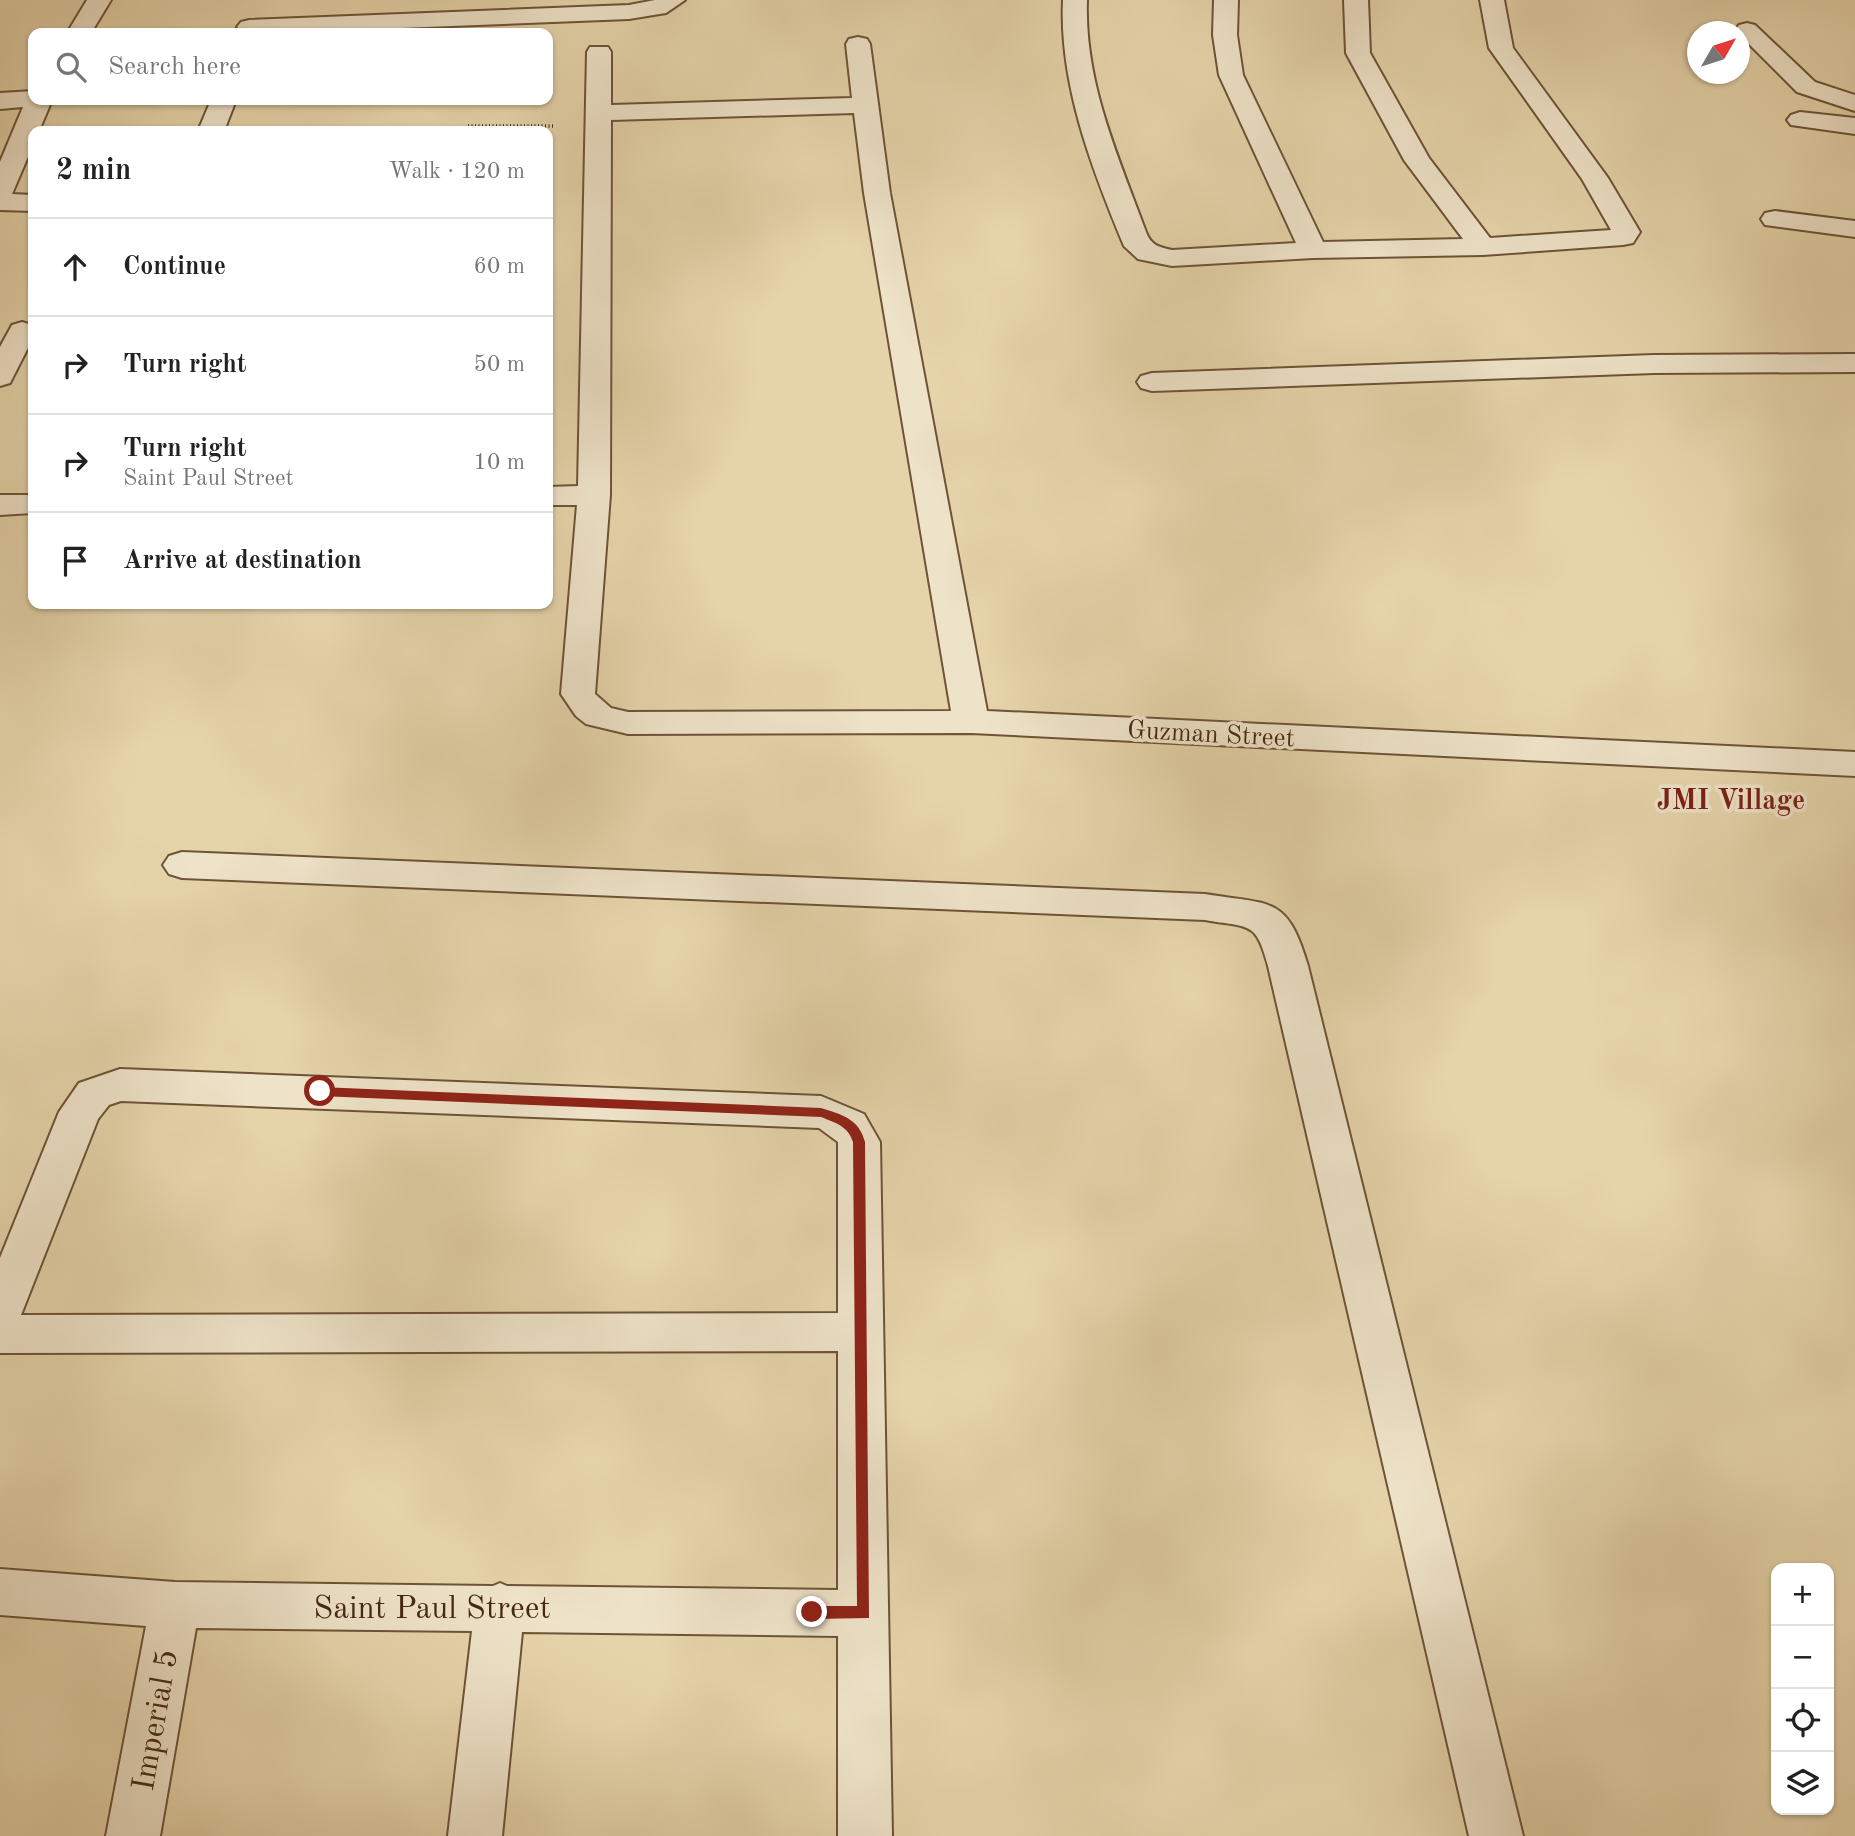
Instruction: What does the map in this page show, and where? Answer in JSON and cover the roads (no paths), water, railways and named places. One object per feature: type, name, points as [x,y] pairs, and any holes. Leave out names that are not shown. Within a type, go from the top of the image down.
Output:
[{"type":"street","points":[[82,28],[100,0]]},
{"type":"street","points":[[249,28],[259,0]]},
{"type":"street","points":[[290,28],[629,12],[658,8],[673,0]]},
{"type":"street","points":[[1075,0],[1072,24],[1084,89],[1138,246],[1148,253],[1172,258],[1313,250],[1483,247],[1614,240],[1623,237],[1626,232],[1595,178],[1501,48],[1492,0]]},
{"type":"street","points":[[1226,0],[1225,35],[1231,75],[1313,250]]},
{"type":"street","points":[[1356,0],[1358,53],[1417,160],[1483,247]]},
{"type":"street","points":[[1750,33],[1806,87],[1855,103]]},
{"type":"street","points":[[858,44],[868,105],[877,193],[971,722]]},
{"type":"street","points":[[553,496],[594,495],[599,52]]},
{"type":"street","points":[[0,101],[28,99]]},
{"type":"street","points":[[28,126],[37,105]]},
{"type":"street","points":[[213,126],[221,105]]},
{"type":"street","points":[[600,120],[868,105]]},
{"type":"street","points":[[1800,120],[1855,125]]},
{"type":"street","points":[[0,193],[28,126]]},
{"type":"street","points":[[0,202],[28,203]]},
{"type":"street","points":[[1775,219],[1855,229]]},
{"type":"street","points":[[0,377],[18,330]]},
{"type":"street","points":[[1152,382],[1654,364],[1855,363]]},
{"type":"street","name":"Guzman Street","points":[[594,495],[578,694],[586,708],[598,718],[628,723],[971,722],[1855,765]]},
{"type":"street","points":[[0,505],[28,504]]},
{"type":"street","points":[[182,865],[1205,907],[1263,917],[1278,931],[1288,967],[1496,1836]]},
{"type":"street","points":[[0,1313],[80,1112],[94,1094],[120,1085],[152,1084],[821,1112],[847,1122],[856,1130],[859,1142],[866,1836]]},
{"type":"street","points":[[0,1334],[860,1332]]},
{"type":"street","name":"Saint Paul Street","points":[[0,1592],[176,1605],[500,1606],[864,1613]]},
{"type":"street","name":"Imperial 5","points":[[133,1836],[176,1605]]},
{"type":"street","points":[[475,1836],[500,1606]]},
{"type":"district","name":"JMI Village","points":[[1731,799]]}]
